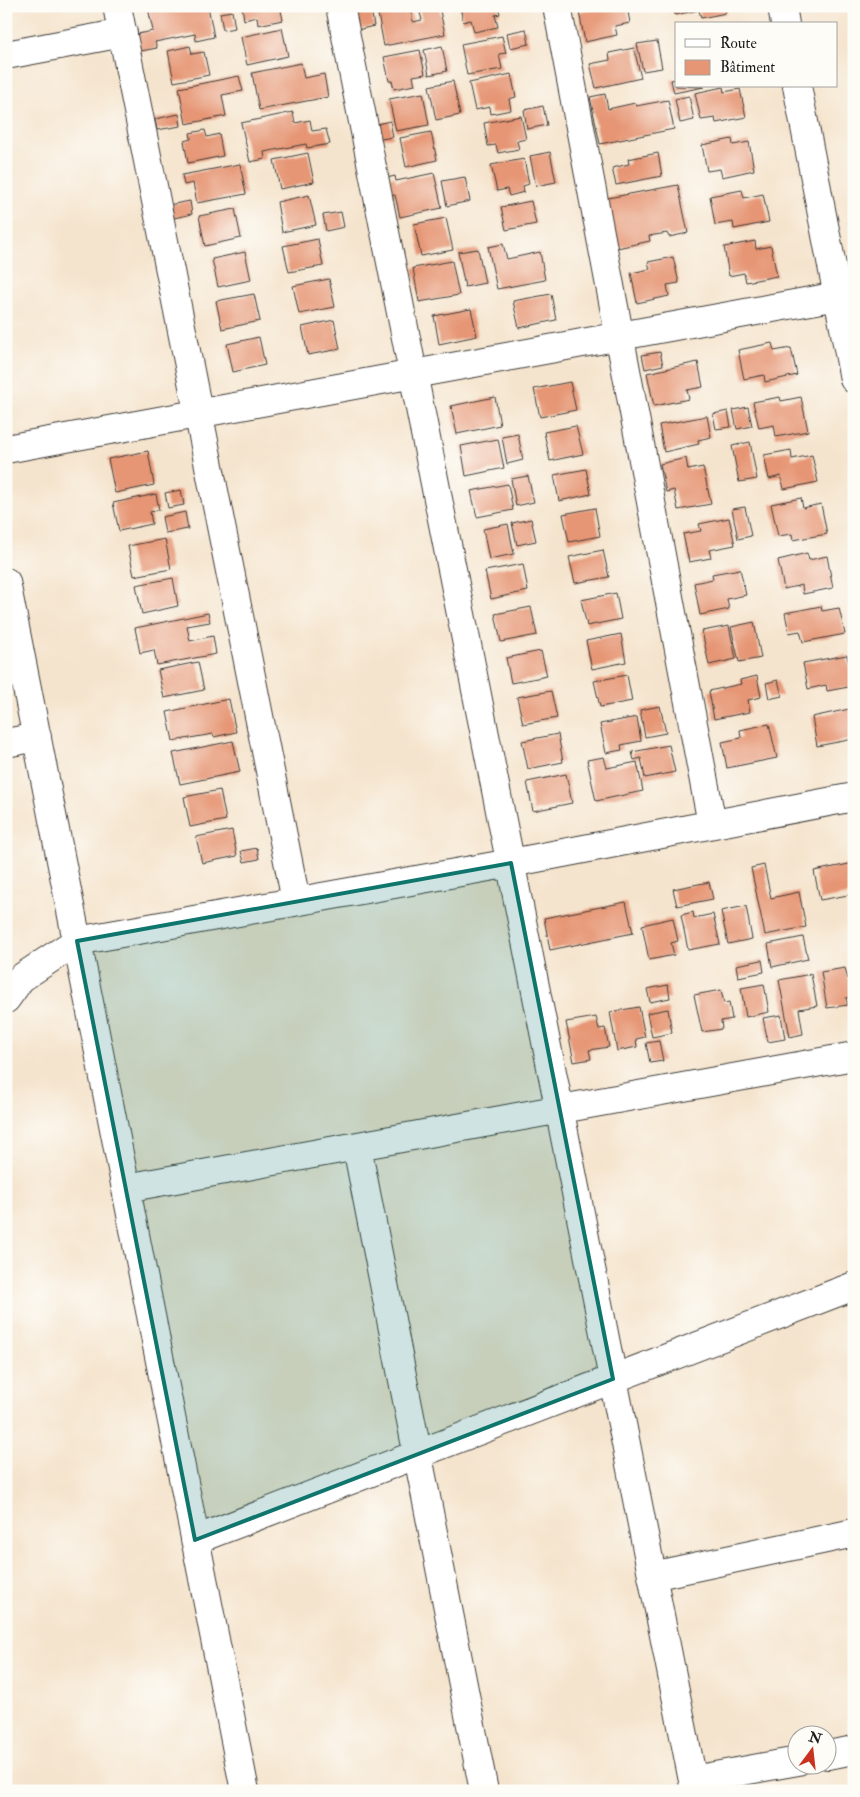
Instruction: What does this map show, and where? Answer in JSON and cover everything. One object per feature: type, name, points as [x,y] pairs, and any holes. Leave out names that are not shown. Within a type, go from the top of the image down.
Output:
[{"type":"street","points":[[117,6],[296,901]]},
{"type":"street","points":[[340,6],[694,1786],[788,1763]]},
{"type":"street","points":[[557,6],[712,824]]},
{"type":"street","points":[[782,6],[785,22]]},
{"type":"street","points":[[6,55],[123,33]]},
{"type":"street","points":[[797,88],[854,379]]},
{"type":"street","points":[[6,449],[838,296]]},
{"type":"street","points":[[6,582],[245,1791]]},
{"type":"street","points":[[6,743],[37,737]]},
{"type":"street","points":[[6,999],[21,978],[77,941],[510,863],[854,797]]},
{"type":"street","points":[[126,1188],[854,1056]]},
{"type":"street","points":[[357,1147],[484,1791]]},
{"type":"street","points":[[195,1540],[854,1286]]},
{"type":"street","points":[[652,1576],[854,1533]]},
{"type":"street","points":[[838,1753],[854,1750]]},
{"type":"highlighted area","points":[[511,863],[613,1379],[195,1540],[77,941]]},
{"type":"building","points":[[156,6],[208,6],[214,37],[196,41],[195,34],[155,42],[157,48],[136,52],[132,35],[153,31],[148,8]]},
{"type":"building","points":[[242,6],[280,6],[283,20],[258,25],[257,17],[244,20]]},
{"type":"building","points":[[439,6],[445,34],[384,46],[378,14],[410,7],[413,22],[422,20],[419,9]]},
{"type":"building","points":[[460,6],[498,6],[500,14],[495,15],[498,27],[474,32],[471,20],[463,22]]},
{"type":"building","points":[[597,6],[627,6],[630,23],[615,26],[617,35],[585,42],[579,12],[597,8]]},
{"type":"building","points":[[674,6],[725,6],[726,13],[701,18],[699,10],[675,15]]},
{"type":"building","points":[[371,9],[374,26],[357,30],[354,13]]},
{"type":"building","points":[[232,11],[235,28],[223,30],[220,13]]},
{"type":"building","points":[[282,28],[288,56],[247,65],[241,37]]},
{"type":"building","points":[[526,29],[529,44],[510,48],[507,33]]},
{"type":"building","points":[[502,36],[506,53],[499,54],[502,69],[467,75],[461,44]]},
{"type":"building","points":[[657,41],[662,68],[643,71],[637,44]]},
{"type":"building","points":[[190,46],[192,54],[204,52],[209,75],[174,82],[168,51]]},
{"type":"building","points":[[442,46],[447,71],[429,75],[424,50]]},
{"type":"building","points":[[634,48],[641,78],[596,88],[590,64],[610,60],[609,53]]},
{"type":"building","points":[[420,50],[425,74],[413,76],[415,85],[394,89],[392,81],[389,81],[384,57]]},
{"type":"building","points":[[301,63],[304,78],[324,74],[328,97],[259,110],[252,73]]},
{"type":"building","points":[[511,74],[516,97],[509,99],[511,110],[491,114],[490,107],[475,110],[469,83]]},
{"type":"building","points":[[239,76],[243,91],[222,95],[226,116],[186,124],[179,88]]},
{"type":"building","points":[[675,79],[675,88],[699,88],[674,93],[671,80]]},
{"type":"building","points":[[453,81],[460,115],[436,120],[429,86]]},
{"type":"building","points":[[718,88],[723,88],[724,92],[740,89],[746,117],[716,123],[715,118],[701,120],[695,93]]},
{"type":"building","points":[[423,93],[429,125],[396,131],[389,99]]},
{"type":"building","points":[[605,94],[608,109],[635,103],[636,106],[668,100],[674,129],[600,144],[590,97]]},
{"type":"building","points":[[689,96],[694,120],[680,123],[675,99]]},
{"type":"building","points":[[543,106],[547,125],[527,129],[524,110]]},
{"type":"building","points":[[293,112],[295,123],[310,120],[312,131],[326,129],[330,144],[307,148],[306,144],[264,152],[265,159],[250,162],[241,123]]},
{"type":"building","points":[[179,114],[181,126],[157,130],[155,119]]},
{"type":"building","points":[[521,116],[526,139],[517,141],[519,149],[498,153],[496,145],[488,146],[484,123]]},
{"type":"building","points":[[390,121],[393,137],[375,140],[373,125]]},
{"type":"building","points":[[205,130],[207,137],[219,134],[223,156],[188,163],[184,141],[191,139],[190,133]]},
{"type":"building","points":[[431,132],[437,160],[406,167],[400,138]]},
{"type":"building","points":[[732,139],[733,145],[749,142],[754,170],[722,177],[720,169],[707,171],[702,145]]},
{"type":"building","points":[[550,152],[556,182],[536,186],[530,156]]},
{"type":"building","points":[[308,153],[314,182],[280,189],[274,160]]},
{"type":"building","points":[[658,153],[662,176],[616,185],[612,168],[629,164],[628,159]]},
{"type":"building","points":[[524,159],[529,184],[523,186],[524,192],[509,196],[507,189],[497,191],[491,165]]},
{"type":"building","points":[[240,164],[246,194],[197,203],[193,183],[184,185],[182,175]]},
{"type":"building","points":[[434,173],[442,208],[400,217],[395,195],[377,198],[374,181],[395,176],[396,181]]},
{"type":"building","points":[[465,177],[470,201],[447,206],[442,181]]},
{"type":"building","points":[[678,185],[688,233],[669,237],[667,233],[649,236],[650,241],[608,250],[597,200]]},
{"type":"building","points":[[742,190],[744,198],[763,194],[769,222],[734,229],[733,222],[715,225],[710,196]]},
{"type":"building","points":[[309,195],[316,225],[282,232],[277,202]]},
{"type":"building","points":[[190,201],[192,214],[165,220],[163,206]]},
{"type":"building","points":[[531,201],[536,224],[506,230],[501,207]]},
{"type":"building","points":[[235,209],[241,238],[205,246],[199,216]]},
{"type":"building","points":[[341,212],[344,227],[326,231],[323,215]]},
{"type":"building","points":[[446,218],[453,250],[421,256],[414,224]]},
{"type":"building","points":[[318,239],[323,266],[289,272],[283,246]]},
{"type":"building","points":[[755,241],[756,249],[771,246],[777,276],[746,282],[744,273],[729,276],[724,247]]},
{"type":"building","points":[[503,244],[507,259],[540,252],[545,280],[497,289],[488,247]]},
{"type":"building","points":[[478,249],[485,283],[465,287],[458,252]]},
{"type":"building","points":[[245,252],[251,280],[218,287],[212,259]]},
{"type":"building","points":[[673,257],[679,283],[667,285],[669,296],[637,303],[631,273],[650,269],[648,262]]},
{"type":"building","points":[[452,261],[459,295],[419,302],[413,268]]},
{"type":"building","points":[[329,279],[335,307],[299,314],[293,286]]},
{"type":"building","points":[[254,294],[260,321],[222,329],[216,301]]},
{"type":"building","points":[[551,294],[556,320],[519,328],[513,301]]},
{"type":"building","points":[[471,309],[477,336],[439,344],[434,316]]},
{"type":"building","points":[[334,320],[340,349],[308,355],[302,327]]},
{"type":"building","points":[[259,337],[265,365],[233,372],[227,344]]},
{"type":"building","points":[[772,343],[774,351],[791,348],[797,375],[765,382],[764,375],[744,379],[738,350]]},
{"type":"building","points":[[660,352],[663,365],[645,369],[642,355]]},
{"type":"building","points":[[698,362],[703,387],[687,390],[689,399],[654,406],[647,373]]},
{"type":"building","points":[[570,382],[576,410],[540,417],[534,389]]},
{"type":"building","points":[[495,397],[500,425],[457,434],[451,406]]},
{"type":"building","points":[[780,397],[781,401],[801,397],[808,431],[776,437],[774,425],[759,428],[753,402]]},
{"type":"building","points":[[748,407],[752,426],[737,429],[733,410]]},
{"type":"building","points":[[728,411],[731,427],[716,429],[713,414]]},
{"type":"building","points":[[707,416],[711,437],[698,440],[699,444],[664,452],[659,425]]},
{"type":"building","points":[[576,426],[583,454],[550,461],[544,432]]},
{"type":"building","points":[[518,434],[523,460],[507,464],[502,437]]},
{"type":"building","points":[[498,439],[504,468],[466,476],[461,446]]},
{"type":"building","points":[[750,442],[757,479],[739,482],[732,446]]},
{"type":"building","points":[[791,450],[792,459],[812,455],[818,482],[784,489],[781,476],[769,479],[764,455]]},
{"type":"building","points":[[148,451],[154,485],[115,493],[108,459]]},
{"type":"building","points":[[686,458],[688,470],[703,467],[711,504],[678,510],[674,490],[666,492],[660,464]]},
{"type":"building","points":[[586,469],[591,494],[559,501],[554,475]]},
{"type":"building","points":[[528,476],[534,502],[516,506],[511,479]]},
{"type":"building","points":[[508,484],[513,510],[477,517],[471,491]]},
{"type":"building","points":[[181,490],[184,505],[168,508],[165,493]]},
{"type":"building","points":[[156,494],[159,510],[150,512],[152,524],[119,531],[113,503]]},
{"type":"building","points":[[801,498],[803,508],[821,504],[827,534],[793,540],[792,534],[778,536],[771,504]]},
{"type":"building","points":[[745,507],[751,536],[738,539],[732,509]]},
{"type":"building","points":[[595,508],[600,536],[569,542],[563,514]]},
{"type":"building","points":[[185,512],[188,529],[165,533],[162,517]]},
{"type":"building","points":[[729,518],[735,545],[709,550],[711,558],[689,562],[683,534],[701,531],[699,524]]},
{"type":"building","points":[[531,519],[536,541],[517,545],[512,523]]},
{"type":"building","points":[[508,524],[514,554],[489,559],[483,529]]},
{"type":"building","points":[[165,539],[171,569],[134,576],[128,546]]},
{"type":"building","points":[[603,550],[609,577],[575,583],[569,557]]},
{"type":"building","points":[[807,553],[809,560],[827,556],[833,588],[803,594],[802,585],[784,589],[778,560]]},
{"type":"building","points":[[523,564],[528,591],[491,599],[485,571]]},
{"type":"building","points":[[740,569],[746,595],[727,599],[729,609],[700,615],[694,583],[713,579],[712,574]]},
{"type":"building","points":[[173,578],[178,606],[142,614],[136,585]]},
{"type":"building","points":[[616,593],[621,619],[587,626],[581,600]]},
{"type":"building","points":[[821,606],[822,611],[839,608],[845,634],[803,642],[800,631],[789,633],[785,613]]},
{"type":"building","points":[[531,607],[537,635],[501,642],[495,614]]},
{"type":"building","points":[[208,613],[210,622],[187,626],[190,641],[213,636],[216,654],[157,665],[154,650],[140,653],[135,628]]},
{"type":"building","points":[[754,622],[761,658],[739,662],[731,627]]},
{"type":"building","points":[[729,626],[736,659],[709,665],[702,631]]},
{"type":"building","points":[[621,634],[626,662],[592,669],[586,641]]},
{"type":"building","points":[[541,651],[547,676],[511,683],[506,658]]},
{"type":"building","points":[[847,655],[854,686],[827,691],[826,685],[808,689],[803,663]]},
{"type":"building","points":[[198,662],[204,690],[164,698],[158,670]]},
{"type":"building","points":[[627,675],[632,701],[600,707],[594,681]]},
{"type":"building","points":[[757,676],[761,697],[748,700],[750,712],[714,719],[709,691],[741,684],[740,680]]},
{"type":"building","points":[[778,680],[782,696],[769,699],[766,683]]},
{"type":"building","points":[[551,691],[557,718],[523,724],[517,697]]},
{"type":"building","points":[[229,699],[236,732],[214,737],[213,734],[173,741],[167,712]]},
{"type":"building","points":[[660,706],[666,733],[645,737],[640,710]]},
{"type":"building","points":[[854,708],[854,739],[817,746],[812,717]]},
{"type":"building","points":[[637,717],[641,741],[621,745],[622,750],[606,753],[600,724]]},
{"type":"building","points":[[769,724],[777,758],[727,768],[722,742],[741,738],[740,730]]},
{"type":"building","points":[[558,734],[563,762],[528,769],[522,741]]},
{"type":"building","points":[[233,741],[240,772],[180,784],[173,753]]},
{"type":"building","points":[[669,745],[675,772],[645,778],[641,758],[634,760],[632,752]]},
{"type":"building","points":[[604,757],[607,768],[637,762],[643,791],[596,801],[587,760]]},
{"type":"building","points":[[566,774],[572,803],[533,811],[527,782]]},
{"type":"building","points":[[220,790],[226,820],[190,827],[184,797]]},
{"type":"building","points":[[232,830],[237,856],[202,863],[196,837]]},
{"type":"building","points":[[257,848],[259,859],[244,862],[241,851]]},
{"type":"building","points":[[854,863],[854,894],[820,900],[814,871]]},
{"type":"building","points":[[764,865],[771,898],[799,892],[806,927],[765,935],[751,868]]},
{"type":"building","points":[[709,882],[713,899],[677,906],[673,889]]},
{"type":"building","points":[[626,902],[633,933],[550,950],[544,918]]},
{"type":"building","points":[[746,906],[752,939],[728,944],[721,911]]},
{"type":"building","points":[[693,912],[694,918],[713,914],[720,944],[688,950],[681,915]]},
{"type":"building","points":[[673,918],[678,941],[671,943],[674,955],[649,960],[642,925]]},
{"type":"building","points":[[803,937],[808,959],[772,967],[768,944]]},
{"type":"building","points":[[762,960],[764,972],[738,977],[736,965]]},
{"type":"building","points":[[845,968],[848,979],[854,978],[854,996],[846,998],[848,1005],[827,1008],[821,972]]},
{"type":"building","points":[[811,974],[817,1006],[799,1009],[803,1034],[790,1037],[779,980]]},
{"type":"building","points":[[764,984],[769,1012],[746,1017],[741,988]]},
{"type":"building","points":[[668,985],[670,998],[650,1002],[647,989]]},
{"type":"building","points":[[721,990],[724,1003],[729,1002],[732,1019],[721,1021],[722,1029],[702,1032],[694,995]]},
{"type":"building","points":[[639,1007],[645,1037],[636,1039],[637,1047],[617,1051],[610,1012]]},
{"type":"building","points":[[668,1009],[672,1033],[652,1037],[647,1013]]},
{"type":"building","points":[[781,1015],[785,1039],[768,1042],[763,1018]]},
{"type":"building","points":[[596,1017],[599,1029],[605,1028],[609,1047],[589,1050],[591,1059],[574,1062],[566,1022]]},
{"type":"building","points":[[659,1041],[663,1061],[650,1063],[646,1043]]}]
